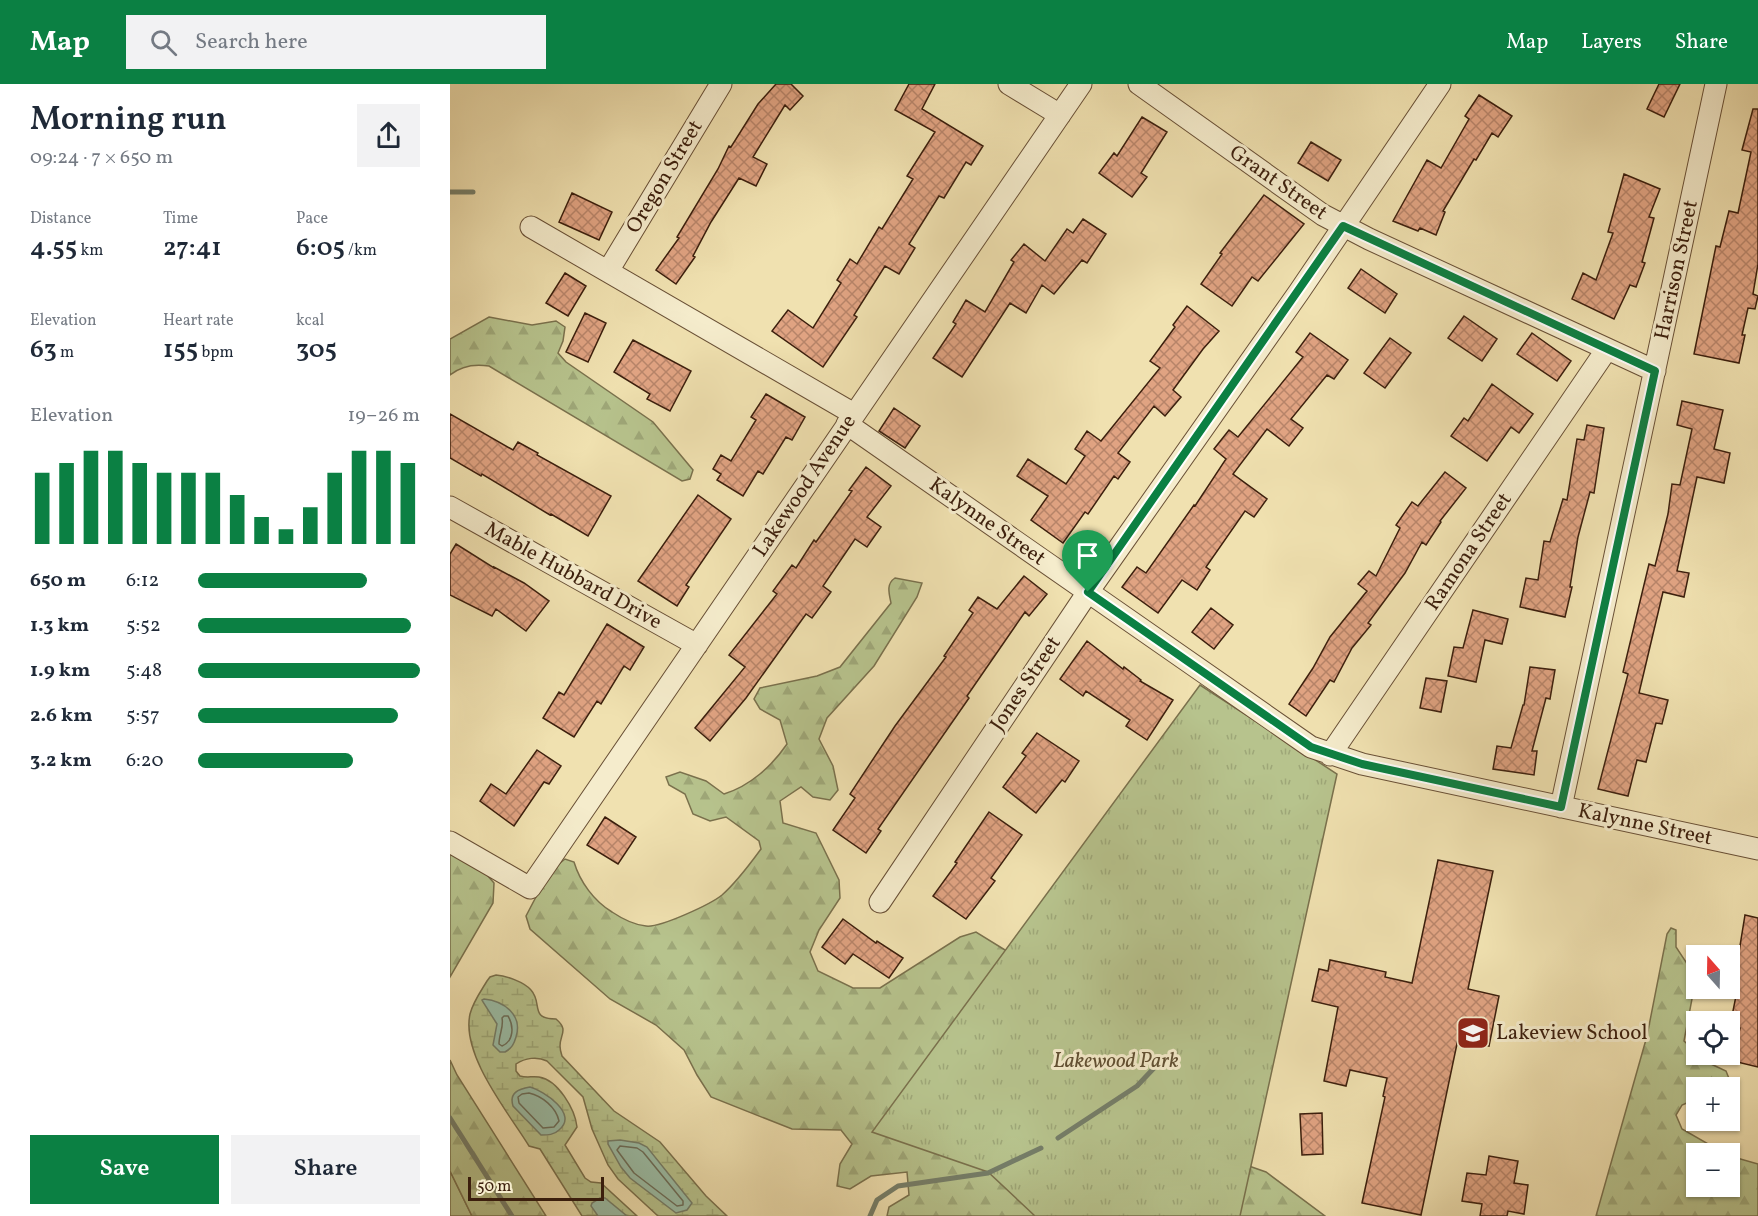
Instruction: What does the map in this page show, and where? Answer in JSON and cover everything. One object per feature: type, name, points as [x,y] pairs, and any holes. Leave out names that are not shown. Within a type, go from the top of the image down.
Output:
[{"type":"street","name":"Oregon Street","points":[[608,271],[721,84]]},
{"type":"street","points":[[1009,84],[1060,115]]},
{"type":"street","name":"Lakewood Avenue","points":[[450,842],[530,888],[1081,84]]},
{"type":"street","name":"Grant Street","points":[[1139,84],[1323,215],[1655,371]]},
{"type":"street","name":"Jones Street","points":[[880,902],[1088,592],[1440,84]]},
{"type":"street","name":"Harrison Street","points":[[1561,807],[1716,84]]},
{"type":"street","name":"Kalynne Street","points":[[531,227],[608,271],[851,419],[1088,592],[1311,747],[1362,764],[1758,849]]},
{"type":"street","name":"Ramona Street","points":[[1330,755],[1607,349]]},
{"type":"street","name":"Mable Hubbard Drive","points":[[450,507],[697,645]]},
{"type":"green space","points":[[489,317],[532,325],[556,321],[565,327],[558,353],[566,362],[653,422],[693,470],[690,479],[682,481],[489,366],[469,366],[450,375],[450,339]]},
{"type":"green space","points":[[895,578],[922,583],[917,597],[874,666],[827,718],[819,739],[833,766],[838,790],[830,800],[813,797],[801,787],[780,801],[783,823],[816,833],[839,880],[840,898],[819,930],[810,952],[818,971],[853,988],[880,988],[960,937],[976,932],[1018,958],[1052,1216],[887,1216],[889,1207],[909,1195],[907,1172],[871,1176],[850,1189],[837,1186],[840,1164],[852,1144],[841,1130],[792,1129],[711,1097],[684,1050],[656,1025],[610,999],[530,929],[526,916],[549,872],[565,859],[574,862],[584,884],[605,908],[633,923],[646,926],[673,919],[722,895],[738,879],[761,849],[759,841],[726,817],[710,821],[693,814],[685,794],[669,785],[666,777],[680,772],[706,781],[724,794],[743,786],[760,774],[787,744],[780,720],[760,709],[754,699],[760,688],[817,676],[840,667],[891,603],[889,586]]},
{"type":"green space","name":"Lakewood Park","points":[[1200,685],[1337,774],[1240,1216],[1035,1216],[988,1172],[872,1132]]},
{"type":"green space","points":[[450,850],[481,868],[494,883],[493,903],[450,977]]},
{"type":"green space","points":[[1671,928],[1676,930],[1676,947],[1686,962],[1686,999],[1692,999],[1690,1011],[1686,1011],[1684,1041],[1686,1043],[1686,1065],[1713,1065],[1726,1071],[1728,1077],[1686,1077],[1686,1103],[1682,1105],[1676,1115],[1682,1129],[1706,1143],[1686,1143],[1686,1197],[1740,1197],[1740,1159],[1758,1164],[1758,1216],[1596,1216],[1647,1036],[1667,934]]},
{"type":"green space","points":[[496,975],[515,980],[531,990],[539,1013],[542,1016],[556,1019],[562,1026],[560,1046],[562,1056],[614,1111],[660,1142],[706,1196],[727,1216],[658,1216],[618,1179],[608,1165],[592,1129],[583,1097],[547,1061],[535,1058],[523,1060],[516,1064],[516,1071],[520,1076],[546,1079],[559,1089],[569,1104],[577,1127],[565,1145],[585,1178],[591,1182],[601,1183],[637,1216],[582,1216],[540,1149],[529,1146],[499,1100],[488,1083],[472,1047],[469,1030],[471,1010],[487,981]]},
{"type":"green space","points":[[450,1060],[457,1075],[546,1216],[472,1216],[450,1171]]},
{"type":"green space","points":[[1246,1165],[1266,1172],[1325,1216],[1234,1216]]},
{"type":"green space","points":[[450,1171],[472,1216],[450,1216]]},
{"type":"water","points":[[484,999],[505,1006],[517,1022],[514,1042],[505,1052],[500,1052],[493,1045],[497,1024],[483,1002]]},
{"type":"water","points":[[530,1087],[551,1098],[562,1110],[565,1117],[564,1124],[555,1133],[541,1135],[513,1106],[513,1095]]},
{"type":"water","points":[[608,1141],[639,1143],[647,1147],[692,1203],[687,1210],[676,1213],[630,1178],[608,1144]]},
{"type":"water","points":[[600,1198],[605,1198],[627,1216],[598,1216],[591,1206]]},
{"type":"building","points":[[776,84],[791,84],[803,96],[790,110],[785,105],[753,157],[767,164],[756,186],[739,178],[711,222],[693,256],[695,257],[676,284],[656,270],[679,238],[677,237],[718,169],[729,146],[731,147],[758,104]]},
{"type":"building","points":[[909,84],[935,84],[922,109],[983,146],[971,165],[966,162],[944,198],[939,196],[909,244],[915,248],[899,274],[885,266],[854,315],[857,317],[823,367],[772,331],[788,310],[813,328],[841,283],[837,280],[850,259],[857,264],[879,227],[882,229],[913,179],[907,176],[935,132],[895,110]]},
{"type":"building","points":[[1659,84],[1680,84],[1664,117],[1647,109]]},
{"type":"building","points":[[1479,95],[1512,116],[1498,137],[1492,133],[1476,160],[1474,159],[1443,211],[1445,212],[1436,235],[1393,221],[1427,160],[1441,168],[1469,119],[1465,116]]},
{"type":"building","points":[[1753,109],[1758,109],[1758,264],[1753,294],[1758,296],[1755,309],[1748,308],[1739,363],[1694,354],[1716,246],[1720,247],[1729,211],[1738,213],[1751,152],[1742,150]]},
{"type":"building","points":[[1142,117],[1167,132],[1141,173],[1147,177],[1132,197],[1099,173],[1114,153],[1117,156]]},
{"type":"building","points":[[1311,142],[1341,160],[1328,181],[1298,163]]},
{"type":"building","points":[[1624,174],[1660,189],[1649,217],[1654,218],[1642,262],[1645,263],[1636,287],[1630,285],[1614,319],[1572,299],[1583,273],[1596,280],[1613,233],[1608,232]]},
{"type":"building","points":[[572,193],[612,212],[599,240],[559,222]]},
{"type":"building","points":[[1264,195],[1304,224],[1258,281],[1252,277],[1232,306],[1201,284],[1222,254],[1220,253]]},
{"type":"building","points":[[1083,219],[1106,234],[1087,263],[1082,260],[1054,294],[1042,285],[1026,313],[1010,303],[962,377],[933,358],[956,324],[953,322],[966,300],[985,312],[1014,262],[1011,260],[1024,244],[1045,261],[1067,229],[1073,233]]},
{"type":"building","points":[[1361,269],[1397,294],[1385,313],[1348,288]]},
{"type":"building","points":[[565,273],[586,286],[568,316],[546,303]]},
{"type":"building","points":[[1187,306],[1219,331],[1173,390],[1181,397],[1165,416],[1154,406],[1118,453],[1130,462],[1118,479],[1114,476],[1088,514],[1085,512],[1063,543],[1031,520],[1048,496],[1017,476],[1028,459],[1066,484],[1085,456],[1075,449],[1087,431],[1101,441],[1160,368],[1150,361]]},
{"type":"building","points":[[585,313],[606,323],[588,362],[566,352]]},
{"type":"building","points":[[1464,316],[1497,339],[1482,361],[1448,338]]},
{"type":"building","points":[[1310,333],[1348,360],[1334,379],[1327,375],[1291,419],[1303,428],[1289,446],[1267,429],[1233,474],[1267,499],[1254,517],[1245,511],[1206,567],[1210,570],[1197,590],[1182,580],[1158,613],[1122,587],[1137,567],[1146,573],[1226,459],[1214,449],[1229,430],[1238,437],[1303,357],[1296,352]]},
{"type":"building","points":[[1532,333],[1571,361],[1557,381],[1517,354]]},
{"type":"building","points":[[1390,338],[1411,353],[1385,388],[1364,373]]},
{"type":"building","points":[[633,340],[691,371],[670,411],[647,399],[650,394],[614,372]]},
{"type":"building","points":[[1492,384],[1533,414],[1519,433],[1511,427],[1487,461],[1451,436],[1464,418],[1468,421]]},
{"type":"building","points":[[766,394],[805,417],[792,440],[786,437],[763,474],[758,471],[743,496],[717,480],[721,474],[713,469],[721,455],[731,461],[756,420],[751,417]]},
{"type":"building","points":[[1682,401],[1723,410],[1714,449],[1730,453],[1724,483],[1697,477],[1677,571],[1689,573],[1684,597],[1663,592],[1639,693],[1668,700],[1662,724],[1656,723],[1646,762],[1637,760],[1628,796],[1598,789],[1628,674],[1623,672],[1649,564],[1655,566],[1668,514],[1672,484],[1680,485],[1692,429],[1677,425]]},
{"type":"building","points":[[894,408],[920,426],[905,448],[879,431]]},
{"type":"building","points":[[450,414],[513,450],[518,442],[611,496],[588,536],[482,474],[481,476],[450,458]]},
{"type":"building","points":[[1587,425],[1604,428],[1594,493],[1590,492],[1578,537],[1570,587],[1572,587],[1565,617],[1520,607],[1526,578],[1538,580],[1544,541],[1550,542],[1563,499],[1567,500],[1577,439],[1584,440]]},
{"type":"building","points":[[866,467],[891,486],[867,517],[881,527],[867,547],[855,539],[823,586],[831,592],[812,618],[806,614],[746,698],[710,741],[695,728],[745,667],[729,655],[777,594],[773,591],[792,565],[796,568],[814,540],[816,542]]},
{"type":"building","points":[[1445,472],[1466,488],[1440,521],[1426,545],[1422,542],[1405,573],[1368,623],[1371,625],[1352,648],[1334,682],[1330,680],[1306,716],[1289,704],[1330,637],[1367,591],[1358,584],[1369,571],[1376,576],[1400,528],[1396,525],[1412,502],[1418,506]]},
{"type":"building","points":[[698,495],[731,519],[686,585],[689,587],[677,606],[638,581]]},
{"type":"building","points":[[456,544],[494,568],[524,583],[549,601],[526,631],[496,609],[492,616],[450,595],[450,554]]},
{"type":"building","points":[[1024,576],[1047,594],[1029,616],[1025,612],[967,696],[969,698],[878,829],[881,831],[866,853],[833,830],[855,798],[850,794],[895,726],[946,657],[944,656],[973,613],[969,610],[978,597],[997,609]]},
{"type":"building","points":[[1211,608],[1233,625],[1214,649],[1192,632]]},
{"type":"building","points":[[1473,610],[1508,619],[1502,644],[1485,640],[1476,682],[1448,676],[1454,647],[1463,648]]},
{"type":"building","points":[[607,624],[644,647],[630,670],[624,666],[601,704],[597,701],[574,737],[543,718],[559,692],[564,695]]},
{"type":"building","points":[[1087,641],[1140,681],[1173,700],[1147,740],[1126,726],[1130,720],[1086,691],[1083,696],[1060,679]]},
{"type":"building","points":[[1530,667],[1555,670],[1550,699],[1546,698],[1532,751],[1537,751],[1534,775],[1493,769],[1497,746],[1511,748],[1524,705]]},
{"type":"building","points":[[1426,678],[1447,681],[1441,712],[1420,708]]},
{"type":"building","points":[[1037,733],[1079,761],[1065,782],[1062,780],[1036,813],[1003,787],[1026,756],[1022,753]]},
{"type":"building","points":[[537,750],[561,766],[549,784],[544,782],[514,826],[480,801],[491,784],[506,794]]},
{"type":"building","points":[[989,812],[1022,835],[991,878],[995,881],[966,919],[933,896]]},
{"type":"building","points":[[605,817],[636,837],[618,864],[587,845]]},
{"type":"building","points":[[1438,860],[1493,871],[1468,989],[1499,996],[1489,1046],[1458,1039],[1421,1215],[1362,1203],[1387,1078],[1350,1070],[1346,1086],[1324,1081],[1338,1007],[1312,1001],[1319,969],[1328,971],[1330,960],[1386,972],[1385,977],[1412,983]]},
{"type":"building","points":[[1745,915],[1758,918],[1758,1067],[1740,1063],[1740,1011],[1733,1011],[1735,999],[1740,999],[1740,946]]},
{"type":"building","points":[[843,919],[876,943],[877,941],[903,958],[889,978],[853,954],[845,964],[822,947]]},
{"type":"building","points":[[1322,1113],[1323,1154],[1302,1155],[1300,1114]]},
{"type":"building","points":[[1489,1156],[1518,1161],[1514,1183],[1528,1185],[1524,1214],[1508,1211],[1507,1216],[1480,1216],[1482,1204],[1462,1201],[1467,1173],[1486,1175]]},
{"type":"waterway","points":[[450,192],[473,192]]},
{"type":"waterway","points":[[1058,1138],[1137,1086],[1155,1067]]},
{"type":"waterway","points":[[450,1118],[512,1216]]},
{"type":"waterway","points":[[870,1216],[877,1200],[898,1186],[988,1173],[1041,1148]]},
{"type":"place","name":"Lakeview School","points":[[1473,1033]]},
{"type":"route","points":[[1343,226],[1655,371],[1561,807],[1362,764],[1311,747],[1088,592],[1343,226]]}]
